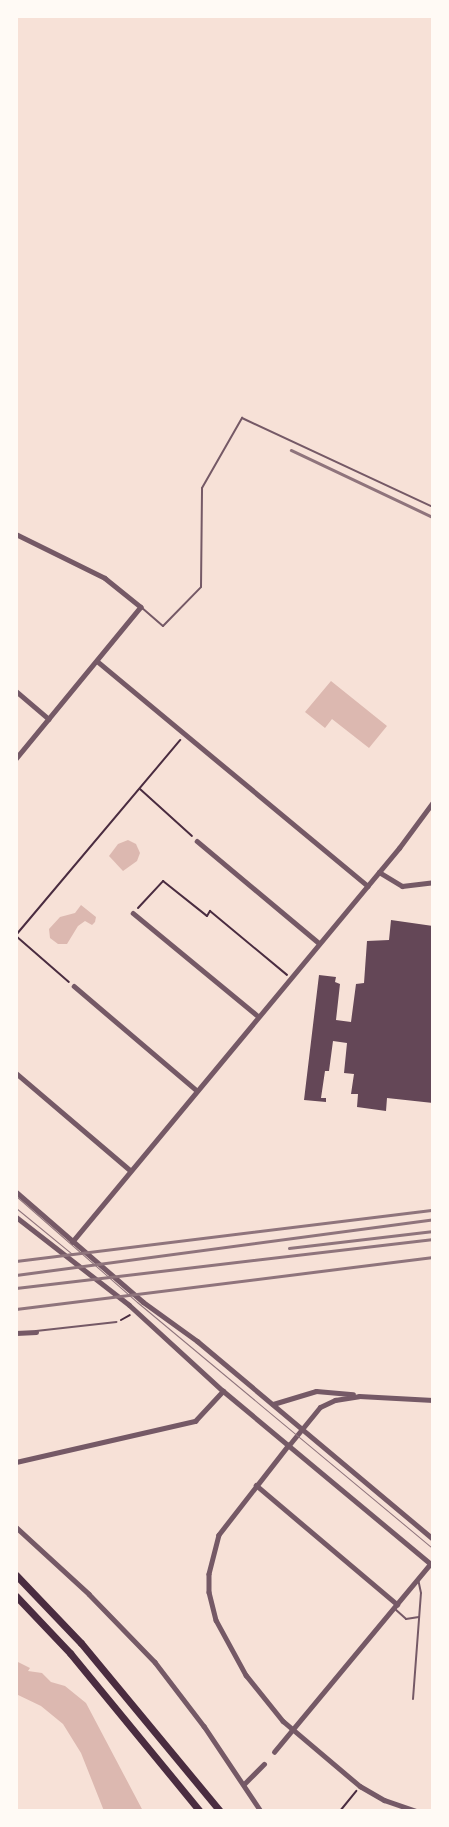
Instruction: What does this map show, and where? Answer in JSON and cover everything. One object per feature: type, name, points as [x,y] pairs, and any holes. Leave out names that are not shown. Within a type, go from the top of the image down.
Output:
[{"type":"highway","points":[[16,1574],[81,1643],[220,1811]]},
{"type":"highway","points":[[16,1596],[76,1660],[200,1811]]},
{"type":"street","points":[[16,534],[105,578],[141,607],[16,759]]},
{"type":"street","points":[[97,661],[368,886]]},
{"type":"street","points":[[16,691],[50,719]]},
{"type":"street","points":[[72,1242],[196,1090],[368,886],[433,802]]},
{"type":"street","points":[[197,842],[319,943]]},
{"type":"street","points":[[379,872],[402,886],[433,882]]},
{"type":"street","points":[[133,914],[258,1016]]},
{"type":"street","points":[[74,986],[196,1090]]},
{"type":"street","points":[[16,1073],[130,1170]]},
{"type":"street","points":[[16,1192],[142,1302],[197,1341],[433,1539]]},
{"type":"street","points":[[16,1217],[135,1310],[223,1391],[431,1565],[274,1752]]},
{"type":"street","points":[[16,1333],[36,1332]]},
{"type":"street","points":[[273,1404],[324,1390],[359,1396],[433,1400]]},
{"type":"street","points":[[16,1462],[195,1421],[223,1391]]},
{"type":"street","points":[[359,1396],[326,1403],[256,1485],[219,1535],[212,1555],[209,1592],[228,1647],[264,1699],[293,1729],[360,1786],[384,1800],[413,1810]]},
{"type":"street","points":[[256,1485],[395,1606]]},
{"type":"street","points":[[16,1527],[132,1636],[182,1696],[261,1811]]},
{"type":"street","points":[[244,1784],[264,1764]]},
{"type":"lane","points":[[141,607],[163,626],[201,587],[202,488],[242,418],[433,507]]},
{"type":"lane","points":[[36,1332],[116,1322]]},
{"type":"lane","points":[[413,1699],[419,1617],[418,1579]]},
{"type":"lane","points":[[395,1606],[406,1619],[419,1617]]},
{"type":"path","points":[[74,986],[16,936],[185,734]]},
{"type":"path","points":[[140,789],[197,842]]},
{"type":"path","points":[[133,914],[163,881],[206,916],[210,912],[290,978]]},
{"type":"path","points":[[116,1322],[130,1315]]},
{"type":"path","points":[[340,1811],[360,1786]]},
{"type":"shaded area","points":[[331,681],[387,726],[369,748],[332,719],[325,728],[305,712]]},
{"type":"shaded area","points":[[128,840],[136,844],[140,853],[137,861],[123,871],[109,856],[118,844]]},
{"type":"shaded area","points":[[81,905],[96,917],[95,922],[92,925],[85,921],[78,926],[67,944],[58,944],[50,938],[49,929],[60,917],[75,913]]},
{"type":"shaded area","points":[[16,1661],[30,1668],[28,1671],[42,1673],[51,1682],[65,1686],[86,1703],[143,1811],[104,1811],[81,1753],[63,1724],[41,1706],[16,1694]]},
{"type":"building","points":[[391,920],[433,926],[433,1103],[387,1098],[386,1111],[357,1107],[358,1094],[351,1094],[354,1074],[344,1073],[347,1043],[333,1041],[329,1071],[325,1071],[321,1098],[326,1098],[326,1102],[304,1100],[319,975],[336,977],[335,982],[340,984],[336,1020],[351,1022],[356,984],[364,983],[367,941],[389,940]]},
{"type":"tram line","points":[[16,1196],[137,1302],[433,1549]]},
{"type":"tram line","points":[[16,1208],[72,1254]]},
{"type":"railway","points":[[291,450],[433,517]]},
{"type":"railway","points":[[16,1261],[433,1210]]},
{"type":"railway","points":[[16,1275],[433,1219]]},
{"type":"railway","points":[[289,1248],[433,1231]]},
{"type":"railway","points":[[16,1288],[433,1239]]},
{"type":"railway","points":[[16,1309],[433,1257]]}]
